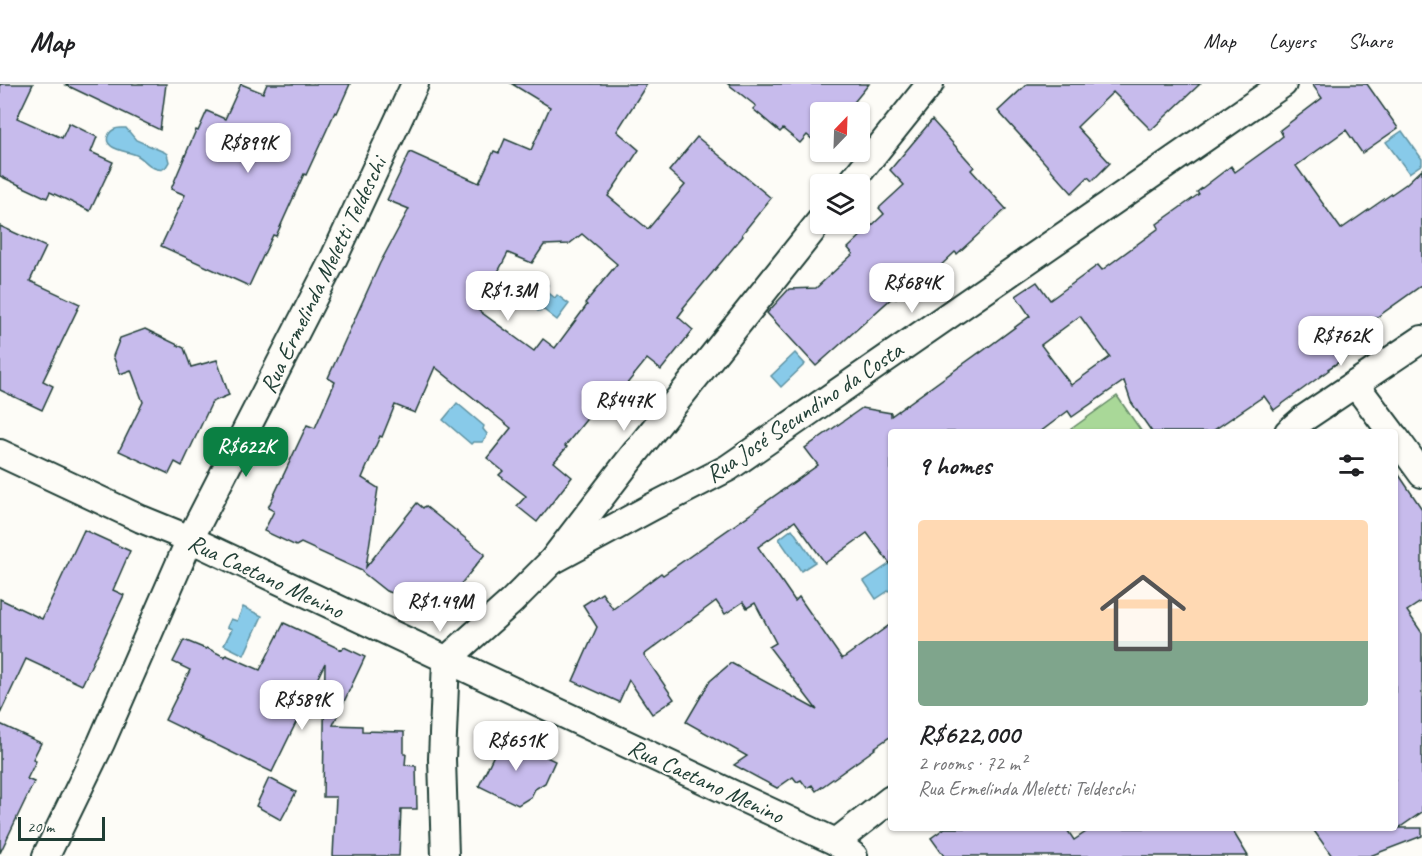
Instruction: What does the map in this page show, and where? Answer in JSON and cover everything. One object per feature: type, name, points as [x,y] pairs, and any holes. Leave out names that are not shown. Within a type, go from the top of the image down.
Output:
[{"type":"street","name":"Rua Ermelinda Meletti Teldeschi","points":[[46,856],[101,743],[190,539],[332,262],[414,84]]},
{"type":"street","points":[[857,174],[930,84]]},
{"type":"street","name":"Rua José Secundino da Costa","points":[[552,561],[728,468],[1283,84]]},
{"type":"street","points":[[445,856],[442,759],[446,660],[511,602],[552,561],[810,234]]},
{"type":"street","points":[[1291,429],[1422,339]]},
{"type":"street","points":[[1355,384],[1389,429]]},
{"type":"street","points":[[1398,441],[1422,474]]},
{"type":"street","name":"Rua Caetano Menino","points":[[0,453],[141,519],[190,539],[845,849]]},
{"type":"street","points":[[845,849],[888,802]]},
{"type":"green space","points":[[1117,396],[1140,429],[1071,429]]},
{"type":"water","points":[[126,128],[136,140],[167,154],[169,162],[166,167],[154,168],[138,156],[112,147],[107,139],[109,134],[114,129]]},
{"type":"water","points":[[1402,131],[1422,159],[1422,164],[1409,173],[1386,142]]},
{"type":"water","points":[[538,276],[548,285],[545,290],[555,298],[557,295],[569,304],[557,320],[544,310],[538,311],[521,298]]},
{"type":"water","points":[[795,353],[805,364],[781,387],[771,376]]},
{"type":"water","points":[[457,403],[484,426],[483,429],[487,434],[482,442],[471,444],[443,420]]},
{"type":"water","points":[[792,529],[815,562],[801,571],[779,539]]},
{"type":"water","points":[[888,565],[888,591],[876,599],[864,581]]},
{"type":"water","points":[[243,607],[262,616],[244,655],[224,645],[232,629],[227,627],[231,619],[237,621]]},
{"type":"building","points":[[0,84],[33,84],[17,118],[62,138],[69,123],[97,137],[91,152],[113,162],[90,211],[50,192],[47,198],[0,176]]},
{"type":"building","points":[[64,84],[166,84],[160,130]]},
{"type":"building","points":[[241,84],[263,93],[267,84],[350,84],[249,286],[161,246],[185,195],[171,189],[196,130],[198,131],[207,111],[225,119]]},
{"type":"building","points":[[512,84],[647,84],[617,131],[639,150],[608,196],[648,229],[685,185],[669,171],[697,137],[771,198],[742,234],[743,236],[683,308],[678,317],[693,330],[661,370],[647,359],[617,396],[606,395],[554,462],[572,477],[537,522],[517,506],[526,496],[499,475],[503,471],[487,458],[511,428],[435,367],[415,413],[395,405],[362,478],[378,488],[366,567],[417,503],[423,508],[425,506],[485,554],[448,600],[426,603],[386,591],[362,571],[301,543],[296,546],[264,531],[274,511],[268,508],[307,425],[315,428],[335,382],[328,378],[380,263],[409,209],[387,200],[410,152],[479,183],[494,151],[499,153],[505,139],[531,150],[550,107]],"holes":[[[582,234],[617,264],[585,303],[587,305],[555,348],[543,339],[534,351],[478,310],[508,253],[532,263],[544,245],[569,244]]]},
{"type":"building","points":[[728,84],[869,84],[854,102],[810,102],[810,138],[807,135],[800,143],[783,129],[780,132],[753,109],[756,106]]},
{"type":"building","points":[[1027,84],[1200,84],[1151,130],[1113,92],[1077,127],[1110,163],[1092,181],[1088,177],[1072,193],[998,111]]},
{"type":"building","points":[[1312,84],[1367,84],[1398,128],[1362,153],[1346,130],[1296,166],[1341,229],[1406,184],[1422,169],[1422,285],[1355,333],[1364,346],[1328,369],[1274,410],[1264,396],[1215,429],[1150,429],[1131,402],[1124,381],[1072,417],[1068,411],[1044,429],[888,429],[888,561],[867,533],[825,563],[795,521],[758,547],[795,601],[799,597],[842,659],[888,626],[888,738],[875,749],[816,791],[812,785],[807,788],[801,780],[797,782],[793,777],[777,788],[734,765],[747,756],[686,722],[710,681],[731,663],[817,710],[769,647],[776,643],[755,603],[747,608],[743,602],[725,614],[716,601],[644,655],[674,699],[652,714],[629,680],[619,702],[573,681],[597,627],[583,605],[602,593],[613,609],[661,573],[663,575],[818,465],[805,448],[862,408],[891,413],[891,416],[1030,316],[1016,296],[1037,282],[1050,300],[1098,265],[1102,270],[1159,228],[1157,224],[1199,194],[1197,192],[1231,166],[1235,172],[1278,141],[1283,136],[1280,130],[1322,98]],"holes":[[[1080,316],[1110,357],[1071,385],[1041,345]]]},
{"type":"building","points":[[932,120],[974,167],[971,170],[1006,209],[957,254],[955,252],[936,270],[932,266],[896,299],[893,297],[816,366],[767,313],[789,289],[816,288],[853,254],[848,248],[863,234],[870,234],[870,227],[884,214],[879,208],[904,185],[890,170]]},
{"type":"building","points":[[0,226],[46,247],[30,281],[80,304],[43,381],[53,386],[42,410],[0,390]]},
{"type":"building","points":[[145,329],[184,348],[191,367],[217,360],[229,395],[212,402],[182,466],[175,462],[169,474],[119,451],[143,402],[131,370],[120,374],[113,356],[120,338]]},
{"type":"building","points":[[1398,473],[1422,509],[1422,601],[1407,611],[1422,633],[1422,812],[1399,828],[1422,828],[1422,836],[1370,856],[1332,856],[1314,831],[1398,831]]},
{"type":"building","points":[[84,530],[130,551],[113,590],[124,595],[82,685],[26,659],[0,714],[0,599],[42,619]]},
{"type":"building","points":[[284,623],[342,650],[344,647],[365,657],[333,725],[362,726],[362,731],[404,732],[405,765],[416,766],[417,809],[401,809],[399,856],[333,856],[336,797],[323,797],[325,663],[272,772],[165,720],[190,670],[173,662],[184,640],[260,670]]},
{"type":"building","points":[[0,724],[41,743],[33,759],[36,761],[27,779],[34,782],[0,853]]},
{"type":"building","points":[[503,736],[555,761],[545,783],[535,789],[531,797],[518,805],[479,786]]},
{"type":"building","points":[[269,778],[296,792],[281,820],[256,806]]},
{"type":"building","points":[[941,831],[1068,831],[1074,840],[1088,831],[1233,831],[1248,856],[944,856],[931,838]]}]
